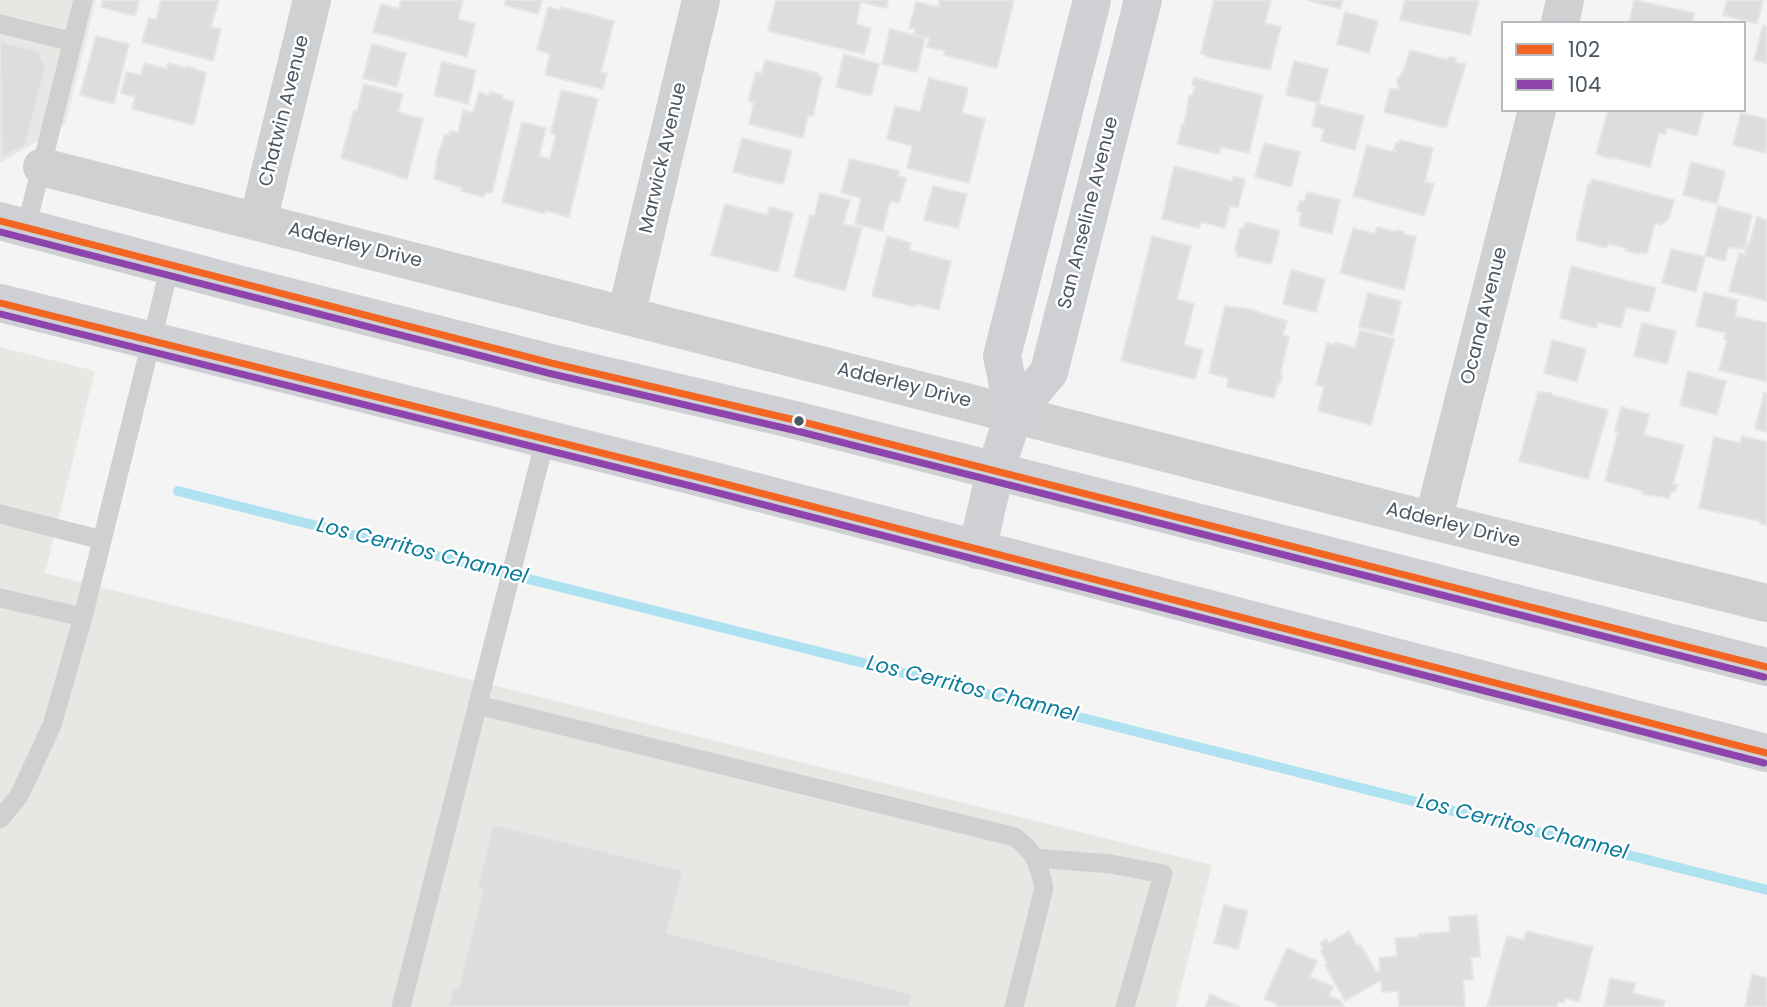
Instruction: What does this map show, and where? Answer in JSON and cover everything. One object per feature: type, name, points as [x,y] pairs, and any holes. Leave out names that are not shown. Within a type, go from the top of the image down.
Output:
[{"type":"main road","name":"San Anseline Avenue","points":[[1014,414],[1002,356],[1092,0]]},
{"type":"main road","name":"San Anseline Avenue","points":[[977,550],[995,472],[1014,414],[1049,372],[1143,0]]},
{"type":"main road","points":[[13,225],[1767,667]]},
{"type":"main road","points":[[0,303],[1767,752]]},
{"type":"street","name":"Chatwin Avenue","points":[[258,221],[312,0]]},
{"type":"street","name":"Marwick Avenue","points":[[626,315],[701,0]]},
{"type":"street","points":[[1560,21],[1565,0]]},
{"type":"street","name":"Ocana Avenue","points":[[1433,521],[1536,112]]},
{"type":"street","name":"Adderley Drive","points":[[42,167],[1433,521],[1767,603]]},
{"type":"lane","points":[[13,225],[42,167],[83,0]]},
{"type":"lane","points":[[0,24],[73,42]]},
{"type":"lane","points":[[0,819],[19,796],[52,725],[83,617],[170,266]]},
{"type":"lane","points":[[401,1007],[545,440]]},
{"type":"lane","points":[[0,514],[102,540]]},
{"type":"lane","points":[[0,598],[83,617]]},
{"type":"lane","points":[[478,705],[1015,837],[1030,849],[1040,869],[1044,888],[1014,1007]]},
{"type":"lane","points":[[1035,858],[1111,864],[1163,874],[1125,1007]]},
{"type":"shaded area","points":[[0,0],[96,0],[65,125],[0,163]]},
{"type":"shaded area","points":[[0,347],[95,371],[45,573],[1212,865],[1176,1007],[0,1007]]},
{"type":"building","points":[[103,0],[139,0],[135,16],[101,7]]},
{"type":"building","points":[[161,0],[219,0],[211,27],[221,29],[213,61],[142,42],[149,18],[156,20]]},
{"type":"building","points":[[401,0],[463,0],[458,19],[475,24],[467,57],[373,32],[381,4],[399,9]]},
{"type":"building","points":[[506,0],[542,0],[538,14],[504,5]]},
{"type":"building","points":[[776,0],[888,0],[887,8],[861,2],[856,24],[871,28],[864,54],[768,31]]},
{"type":"building","points":[[939,0],[1014,0],[997,68],[944,55],[945,51],[927,47],[929,38],[914,34],[915,29],[909,28],[916,2],[939,7]]},
{"type":"building","points":[[1214,0],[1271,0],[1265,23],[1281,27],[1270,70],[1208,57],[1201,53]]},
{"type":"building","points":[[1307,0],[1343,0],[1340,9]]},
{"type":"building","points":[[1405,0],[1479,0],[1470,35],[1400,20]]},
{"type":"building","points":[[1634,0],[1695,13],[1693,21],[1629,21]]},
{"type":"building","points":[[1727,0],[1763,0],[1757,24],[1723,15]]},
{"type":"building","points":[[548,7],[561,10],[561,7],[614,21],[601,72],[607,73],[603,89],[545,75],[550,54],[537,50]]},
{"type":"building","points":[[1345,12],[1378,21],[1369,53],[1337,44]]},
{"type":"building","points":[[1763,25],[1767,27],[1767,63],[1754,60]]},
{"type":"building","points":[[890,29],[925,38],[917,72],[882,64]]},
{"type":"building","points":[[96,36],[129,44],[114,104],[80,95]]},
{"type":"building","points":[[0,41],[41,52],[40,57],[46,65],[25,146],[2,157]]},
{"type":"building","points":[[372,44],[406,53],[397,87],[363,78]]},
{"type":"building","points":[[1410,50],[1448,60],[1449,56],[1456,58],[1455,62],[1466,64],[1446,128],[1384,112],[1390,88],[1399,90],[1397,80]]},
{"type":"building","points":[[844,54],[879,64],[871,96],[836,87]]},
{"type":"building","points":[[765,60],[818,73],[818,76],[822,77],[813,116],[808,115],[803,138],[749,124],[754,103],[748,101],[756,72],[762,73]]},
{"type":"building","points":[[1294,61],[1328,69],[1319,103],[1286,95]]},
{"type":"building","points":[[442,62],[476,70],[468,104],[434,95]]},
{"type":"building","points":[[144,63],[167,69],[168,63],[187,68],[188,66],[206,73],[194,125],[132,109],[135,97],[121,93],[126,72],[141,75]]},
{"type":"building","points":[[929,78],[968,88],[962,113],[985,119],[969,183],[907,168],[912,146],[887,139],[895,106],[920,112]]},
{"type":"building","points":[[1194,78],[1263,95],[1249,153],[1221,147],[1219,154],[1177,144],[1184,125],[1189,96],[1192,96],[1195,86],[1192,85]]},
{"type":"building","points":[[364,84],[403,94],[398,112],[423,119],[407,179],[341,158]]},
{"type":"building","points":[[561,90],[598,99],[569,217],[546,211],[545,214],[502,202],[522,122],[546,128],[539,156],[550,159],[556,135],[551,133]]},
{"type":"building","points":[[479,92],[489,96],[490,92],[503,95],[502,99],[514,102],[492,193],[486,192],[484,197],[461,191],[462,188],[434,179],[435,164],[445,134],[449,135],[450,131],[458,133],[463,110],[473,113]]},
{"type":"building","points":[[1317,104],[1364,116],[1355,150],[1321,141],[1324,129],[1312,126]]},
{"type":"building","points":[[1607,112],[1703,112],[1697,136],[1667,128],[1666,134],[1659,133],[1650,167],[1596,154]]},
{"type":"building","points":[[1741,113],[1767,119],[1766,153],[1733,145]]},
{"type":"building","points":[[742,138],[792,151],[783,184],[733,172]]},
{"type":"building","points":[[1400,140],[1433,148],[1425,182],[1434,184],[1424,216],[1353,196],[1367,145],[1392,152],[1396,151],[1396,143]]},
{"type":"building","points":[[1264,143],[1300,152],[1291,187],[1255,177]]},
{"type":"building","points":[[850,159],[900,171],[898,176],[906,178],[899,203],[892,201],[889,204],[883,231],[855,224],[861,198],[841,193]]},
{"type":"building","points":[[1691,162],[1725,171],[1717,204],[1683,195]]},
{"type":"building","points":[[1174,166],[1232,181],[1233,176],[1245,179],[1238,207],[1230,206],[1225,228],[1201,222],[1199,228],[1162,219]]},
{"type":"building","points":[[1592,179],[1674,200],[1669,219],[1660,225],[1655,223],[1647,253],[1639,254],[1608,244],[1607,248],[1576,240],[1588,184]]},
{"type":"building","points":[[933,186],[967,194],[958,228],[924,220]]},
{"type":"building","points":[[1307,192],[1340,200],[1332,234],[1299,226],[1301,212],[1297,211]]},
{"type":"building","points":[[820,193],[850,200],[843,224],[862,228],[845,291],[794,277],[810,215],[814,216]]},
{"type":"building","points":[[725,204],[767,215],[770,207],[793,213],[778,272],[711,255]]},
{"type":"building","points":[[1718,206],[1752,215],[1744,249],[1728,247],[1725,261],[1705,256]]},
{"type":"building","points":[[1757,217],[1767,220],[1767,301],[1729,291],[1739,253],[1747,255],[1747,244],[1749,245]]},
{"type":"building","points":[[1246,222],[1280,231],[1271,264],[1237,256],[1238,252],[1235,251],[1240,228],[1243,229]]},
{"type":"building","points":[[1377,227],[1405,232],[1404,234],[1416,237],[1404,290],[1340,273],[1353,228],[1375,234]]},
{"type":"building","points":[[887,236],[911,243],[909,250],[951,261],[939,310],[872,296]]},
{"type":"building","points":[[1152,236],[1191,246],[1177,299],[1194,304],[1184,345],[1203,350],[1195,379],[1121,361]]},
{"type":"building","points":[[1671,249],[1705,257],[1696,292],[1662,283]]},
{"type":"building","points":[[1571,266],[1656,288],[1649,312],[1626,307],[1621,328],[1597,322],[1596,328],[1560,318]]},
{"type":"building","points":[[1291,270],[1325,279],[1316,312],[1283,304]]},
{"type":"building","points":[[1704,292],[1738,300],[1735,316],[1767,323],[1767,382],[1719,370],[1727,340],[1724,339],[1726,333],[1696,326]]},
{"type":"building","points":[[1368,293],[1401,301],[1393,335],[1359,327]]},
{"type":"building","points":[[1225,306],[1248,309],[1287,321],[1283,335],[1289,337],[1282,376],[1274,398],[1227,387],[1228,378],[1209,373]]},
{"type":"building","points":[[1642,323],[1676,331],[1667,364],[1634,356]]},
{"type":"building","points":[[1360,330],[1394,339],[1371,425],[1318,411],[1324,387],[1316,385],[1327,343],[1334,345],[1335,342],[1355,348]]},
{"type":"building","points":[[1552,340],[1586,349],[1577,382],[1544,373]]},
{"type":"building","points":[[1688,371],[1726,381],[1717,415],[1680,405]]},
{"type":"building","points":[[1538,392],[1552,393],[1608,410],[1588,479],[1519,461]]},
{"type":"building","points":[[1764,393],[1767,394],[1767,432],[1755,429]]},
{"type":"building","points":[[1621,407],[1649,414],[1644,435],[1684,445],[1673,484],[1677,485],[1669,498],[1642,494],[1643,491],[1605,481],[1618,432],[1615,431]]},
{"type":"building","points":[[1742,436],[1767,442],[1767,525],[1760,524],[1760,521],[1699,508],[1714,437],[1740,443]]},
{"type":"building","points":[[493,824],[683,871],[667,933],[912,994],[909,1007],[448,1007],[453,987],[458,989],[483,889],[477,888]]},
{"type":"building","points":[[1224,905],[1248,911],[1238,949],[1214,943]]},
{"type":"building","points":[[1477,915],[1480,957],[1471,957],[1473,980],[1463,980],[1465,1007],[1399,1007],[1398,991],[1382,992],[1381,980],[1345,1001],[1325,965],[1327,963],[1320,950],[1323,948],[1320,943],[1326,939],[1329,943],[1349,931],[1376,972],[1380,971],[1379,958],[1397,956],[1395,938],[1450,932],[1449,917]]},
{"type":"building","points":[[1526,931],[1593,947],[1579,1002],[1565,998],[1564,1003],[1558,1002],[1557,1007],[1487,1007],[1507,936],[1524,940]]},
{"type":"building","points":[[1287,948],[1317,961],[1310,977],[1333,987],[1329,996],[1340,1000],[1344,1007],[1276,1007],[1277,1004],[1264,999]]},
{"type":"building","points":[[1752,974],[1767,978],[1767,1007],[1745,1007]]},
{"type":"building","points":[[1610,978],[1636,983],[1633,993],[1665,1001],[1663,1007],[1604,1007]]},
{"type":"building","points":[[1210,994],[1239,1007],[1205,1007]]},
{"type":"waterway","name":"Los Cerritos Channel","points":[[178,491],[1767,890]]},
{"type":"transit line","name":"102","points":[[0,221],[551,363],[799,421],[1767,667]]},
{"type":"transit line","name":"104","points":[[0,232],[548,373],[797,431],[1764,677]]},
{"type":"transit line","name":"102","points":[[0,303],[702,478],[1767,753]]},
{"type":"transit line","name":"104","points":[[0,314],[699,488],[1764,763]]}]
